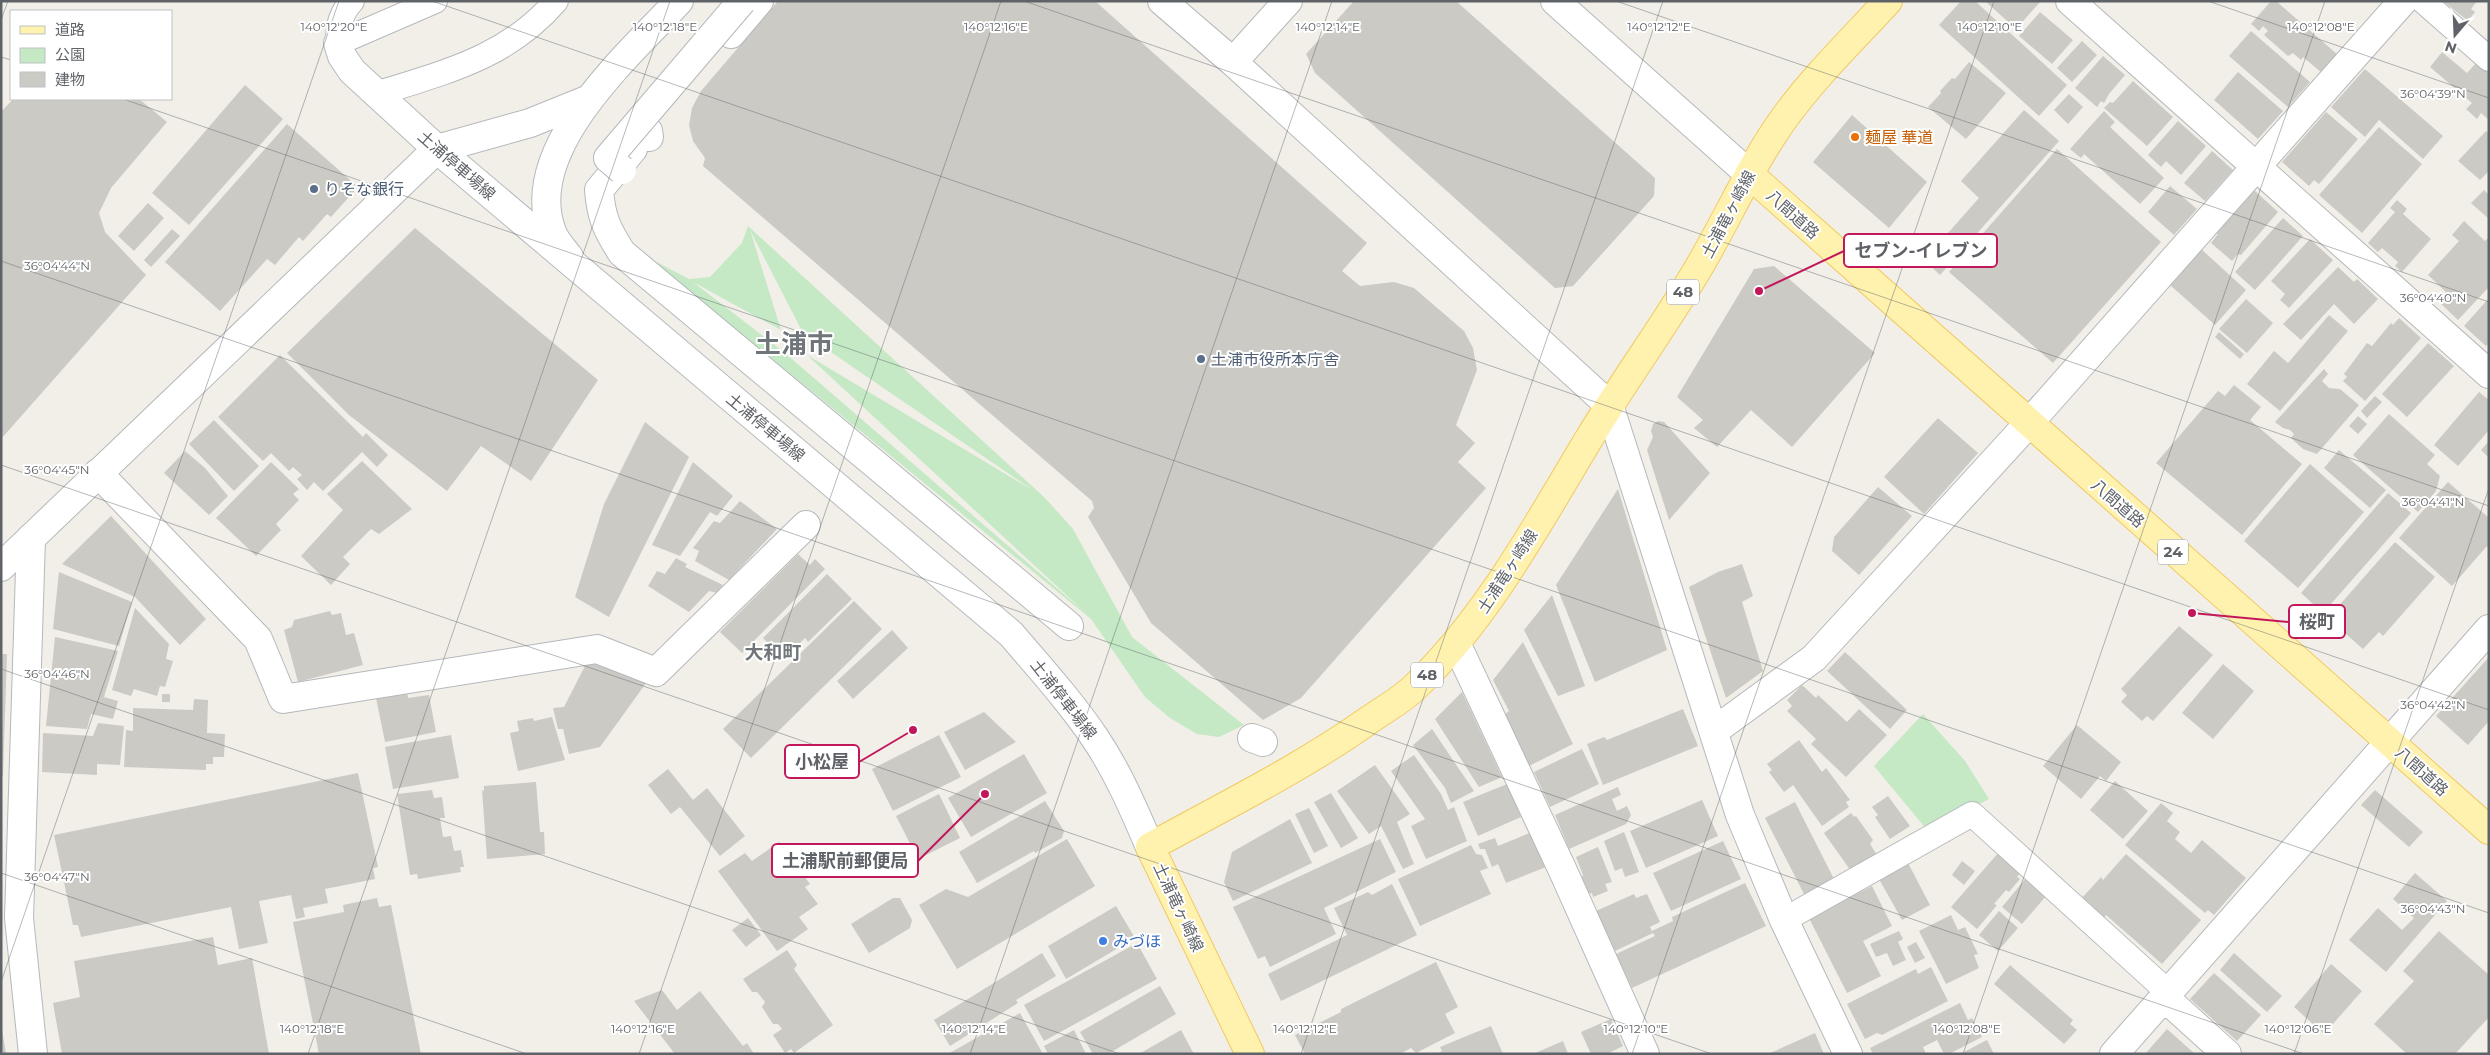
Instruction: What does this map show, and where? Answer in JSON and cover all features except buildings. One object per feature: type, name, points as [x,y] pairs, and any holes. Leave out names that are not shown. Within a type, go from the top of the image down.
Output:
[{"type":"main road","name":"土浦竜ヶ崎線","points":[[1250,1054],[1150,847],[1220,808],[1257,791],[1336,743],[1414,688],[1456,643],[1469,628],[1521,552],[1610,405],[1699,267],[1749,174],[1785,118],[1818,77],[1888,1]]},
{"type":"main road","name":"八間道路","points":[[1749,174],[2028,424],[2489,830]]},
{"type":"street","points":[[574,264],[552,233],[546,208],[548,174],[554,159],[587,100],[679,1]]},
{"type":"street","points":[[622,170],[608,158],[742,1]]},
{"type":"street","points":[[759,1],[649,134],[599,190],[600,211],[611,236],[622,253],[1069,626]]},
{"type":"street","points":[[1162,1],[1233,62],[1610,405],[1740,815],[1784,920],[1848,1054]]},
{"type":"street","points":[[1233,62],[1288,1]]},
{"type":"street","points":[[1555,1],[1749,174]]},
{"type":"street","points":[[2070,1],[2489,374]]},
{"type":"street","points":[[1714,731],[1814,658],[2028,424],[2403,1]]},
{"type":"street","name":"土浦停車場線","points":[[338,43],[342,56],[352,70],[437,149],[1011,634],[1060,690],[1096,739],[1124,788],[1150,847]]},
{"type":"street","points":[[1,567],[437,149],[530,123],[587,100]]},
{"type":"street","points":[[98,472],[258,639],[283,699],[597,649],[656,672],[806,525]]},
{"type":"street","points":[[31,538],[19,918],[33,1054]]},
{"type":"street","points":[[2114,1054],[2489,630]]},
{"type":"street","points":[[1456,643],[1563,872],[1645,1054]]},
{"type":"street","points":[[2166,994],[2227,1054]]},
{"type":"lane","points":[[352,1],[343,11],[338,28],[338,43],[435,1]]},
{"type":"lane","points":[[376,94],[458,67],[512,41],[539,21],[556,1]]},
{"type":"lane","points":[[2423,1],[2489,59]]},
{"type":"lane","points":[[1784,920],[1972,814],[2166,994]]},
{"type":"green space","points":[[748,226],[1045,498],[1073,529],[1132,637],[1244,725],[1219,737],[1197,734],[1170,718],[1145,697],[1091,619],[647,257],[689,279],[710,277],[742,243]],"holes":[[[750,230],[803,333],[1034,491],[807,355],[1088,615],[785,353],[693,282],[781,330]]]},
{"type":"green space","points":[[1923,714],[1965,761],[1989,799],[1928,831],[1874,766]]},
{"type":"place","name":"麺屋 華道","points":[[1855,137]]},
{"type":"place","name":"りそな銀行","points":[[314,189]]},
{"type":"place","name":"セブン-イレブン","points":[[1759,291]]},
{"type":"place","name":"土浦市役所本庁舎","points":[[1201,359]]},
{"type":"place","name":"桜町","points":[[2192,613]]},
{"type":"place","name":"小松屋","points":[[913,730]]},
{"type":"place","name":"土浦駅前郵便局","points":[[985,794]]},
{"type":"place","name":"みづほ","points":[[1103,941]]},
{"type":"district","name":"土浦市","points":[[794,344]]},
{"type":"district","name":"大和町","points":[[773,652]]}]
